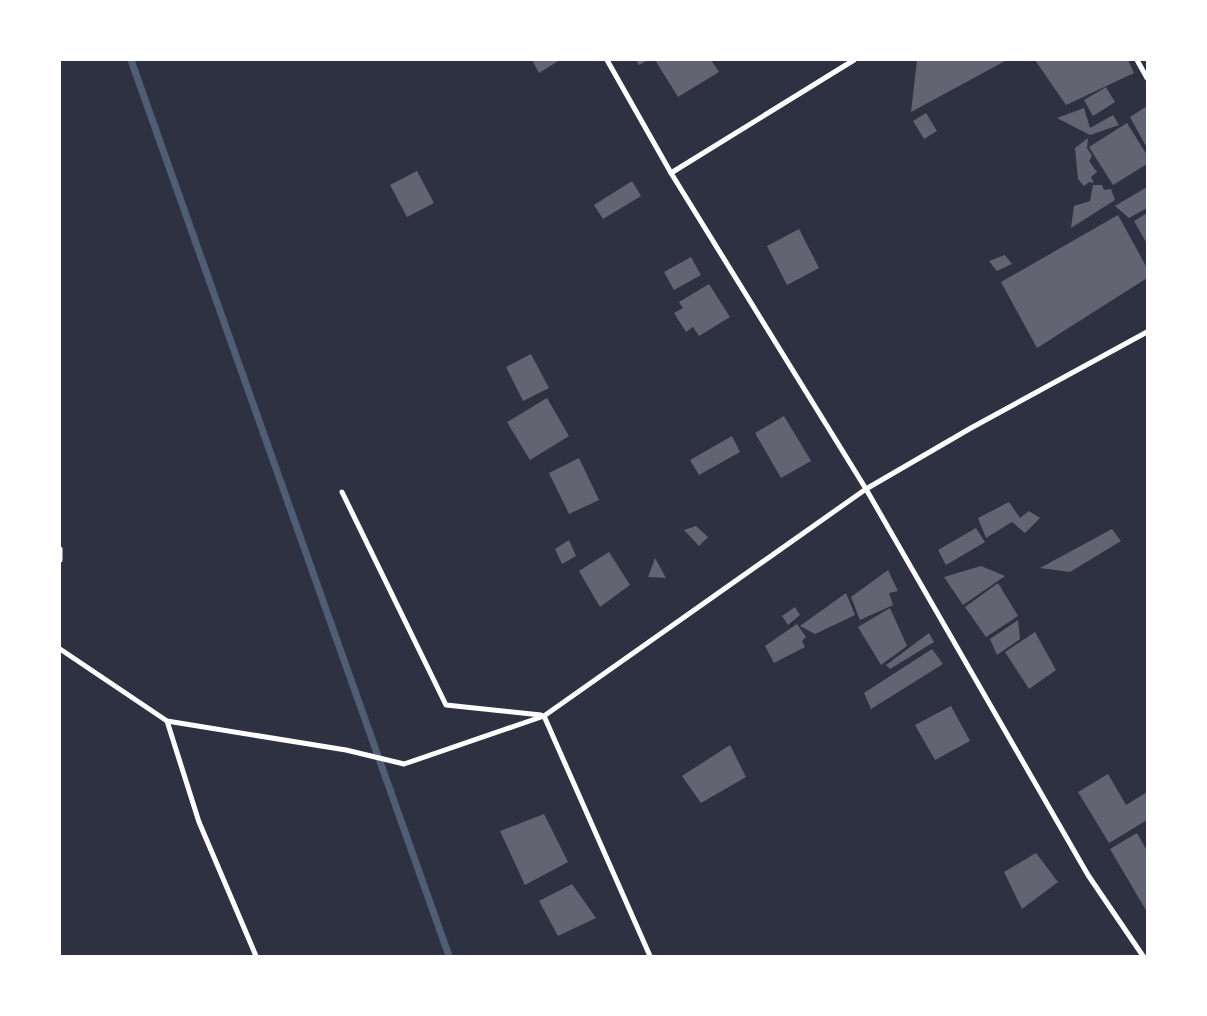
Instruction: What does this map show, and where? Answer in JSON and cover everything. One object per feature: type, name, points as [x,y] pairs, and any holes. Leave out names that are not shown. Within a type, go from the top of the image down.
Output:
[{"type":"street","points":[[607,60],[671,173],[866,489],[1088,875],[1142,956]]},
{"type":"street","points":[[671,173],[854,60]]},
{"type":"street","points":[[1137,60],[1147,78]]},
{"type":"street","points":[[60,649],[167,721],[346,750],[404,764],[544,716],[866,489],[971,428],[1147,332]]},
{"type":"street","points":[[342,492],[446,706],[544,716]]},
{"type":"street","points":[[60,549],[60,560]]},
{"type":"street","points":[[544,716],[650,956]]},
{"type":"street","points":[[167,721],[199,822],[256,956]]},
{"type":"building","points":[[532,60],[560,60],[539,73]]},
{"type":"building","points":[[636,60],[648,60],[639,65]]},
{"type":"building","points":[[655,60],[711,60],[719,72],[678,97]]},
{"type":"building","points":[[917,60],[1007,60],[911,112]]},
{"type":"building","points":[[1035,60],[1128,60],[1134,73],[1066,105]]},
{"type":"building","points":[[1106,87],[1115,102],[1093,116],[1084,100]]},
{"type":"building","points":[[1147,106],[1147,148],[1130,117]]},
{"type":"building","points":[[1084,108],[1090,128],[1113,115],[1119,125],[1090,135],[1057,118]]},
{"type":"building","points":[[926,113],[937,131],[924,139],[913,121]]},
{"type":"building","points":[[1127,123],[1147,155],[1147,164],[1113,185],[1089,147]]},
{"type":"building","points":[[1088,138],[1087,148],[1092,156],[1089,161],[1097,172],[1091,177],[1094,183],[1089,182],[1084,186],[1078,179],[1075,148]]},
{"type":"building","points":[[417,171],[434,203],[407,217],[390,185]]},
{"type":"building","points":[[632,181],[641,196],[603,219],[594,205]]},
{"type":"building","points":[[1093,185],[1102,185],[1104,190],[1111,189],[1115,200],[1071,228],[1074,206],[1090,201]]},
{"type":"building","points":[[1147,187],[1147,208],[1129,218],[1115,206]]},
{"type":"building","points":[[1147,213],[1147,244],[1134,221]]},
{"type":"building","points":[[1118,215],[1147,268],[1147,278],[1037,348],[1001,282]]},
{"type":"building","points":[[799,229],[819,268],[787,285],[767,246]]},
{"type":"building","points":[[1005,255],[1012,264],[997,271],[989,261]]},
{"type":"building","points":[[691,257],[701,275],[674,290],[664,272]]},
{"type":"building","points":[[709,284],[730,317],[699,336],[693,327],[686,332],[674,313],[683,308],[679,302]]},
{"type":"building","points":[[531,354],[549,388],[523,401],[506,367]]},
{"type":"building","points":[[547,398],[569,436],[530,460],[507,422]]},
{"type":"building","points":[[784,416],[811,461],[781,478],[755,433]]},
{"type":"building","points":[[732,436],[740,452],[699,475],[690,460]]},
{"type":"building","points":[[579,458],[599,500],[569,514],[549,473]]},
{"type":"building","points":[[1009,502],[1020,518],[1029,511],[1040,518],[1025,533],[1012,522],[986,538],[978,518]]},
{"type":"building","points":[[696,526],[708,537],[699,546],[684,530]]},
{"type":"building","points":[[976,528],[985,542],[946,565],[938,550]]},
{"type":"building","points":[[1112,529],[1121,541],[1070,572],[1040,568]]},
{"type":"building","points":[[569,540],[576,556],[562,564],[555,549]]},
{"type":"building","points":[[609,552],[630,585],[600,607],[579,571]]},
{"type":"building","points":[[655,558],[666,578],[648,577]]},
{"type":"building","points":[[981,566],[1005,576],[963,605],[944,577]]},
{"type":"building","points":[[888,570],[898,591],[889,593],[893,605],[860,620],[851,597]]},
{"type":"building","points":[[998,583],[1018,616],[986,637],[965,607]]},
{"type":"building","points":[[846,593],[855,615],[815,634],[800,626]]},
{"type":"building","points":[[795,607],[800,615],[788,625],[782,616]]},
{"type":"building","points":[[890,608],[907,646],[881,665],[858,627]]},
{"type":"building","points":[[1018,620],[1020,639],[997,655],[990,639]]},
{"type":"building","points":[[797,624],[806,637],[802,641],[805,647],[774,663],[765,646]]},
{"type":"building","points":[[1035,632],[1056,670],[1029,689],[1005,652]]},
{"type":"building","points":[[929,633],[934,642],[890,669],[886,665]]},
{"type":"building","points":[[932,649],[943,664],[871,709],[864,693]]},
{"type":"building","points":[[951,706],[970,741],[935,760],[915,725]]},
{"type":"building","points":[[730,745],[746,777],[701,803],[682,776]]},
{"type":"building","points":[[1108,774],[1126,805],[1147,792],[1147,820],[1109,843],[1078,792]]},
{"type":"building","points":[[544,814],[568,862],[525,885],[500,831]]},
{"type":"building","points":[[1137,833],[1147,851],[1147,912],[1110,849]]},
{"type":"building","points":[[1036,853],[1058,882],[1022,909],[1004,872]]},
{"type":"building","points":[[572,884],[596,918],[558,936],[539,901]]},
{"type":"waterway","points":[[131,60],[449,956]]}]
